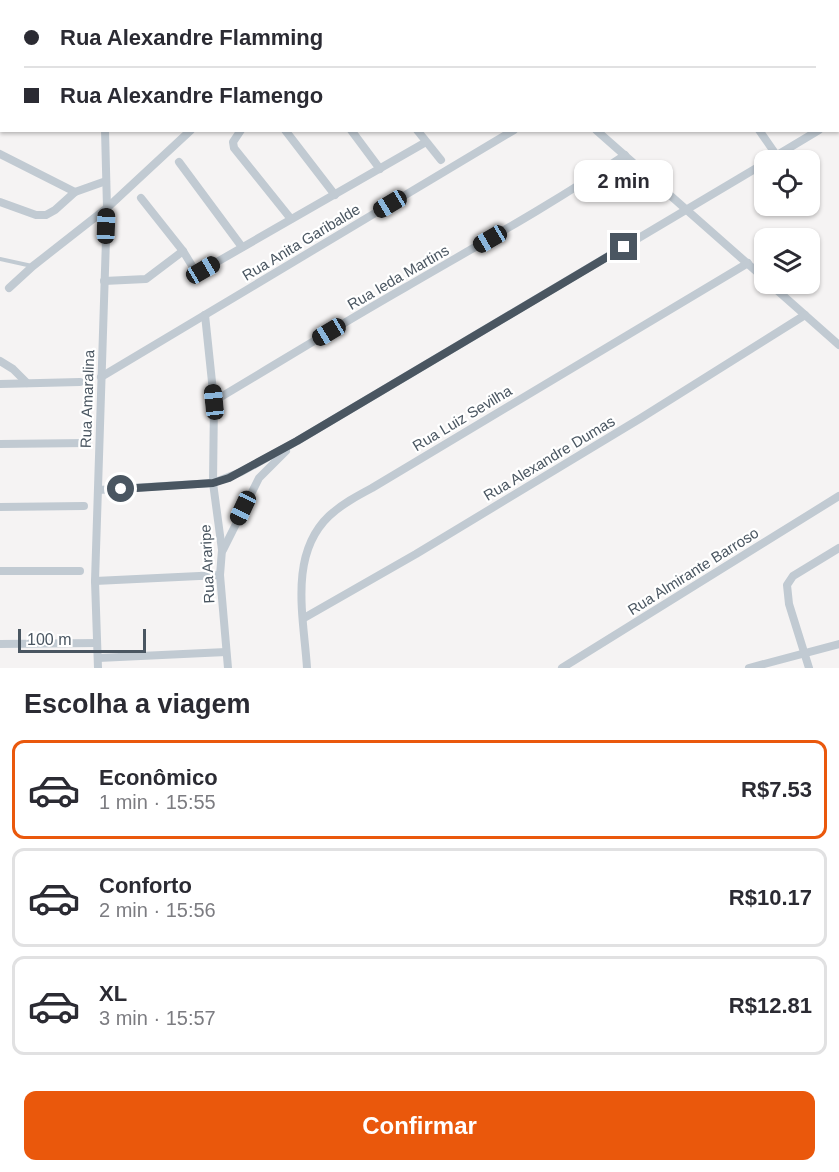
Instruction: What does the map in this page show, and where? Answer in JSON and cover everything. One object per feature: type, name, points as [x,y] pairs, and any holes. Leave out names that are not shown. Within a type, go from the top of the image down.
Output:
[{"type":"street","name":"Rua Amaralina","points":[[98,668],[94,581],[107,208],[105,132]]},
{"type":"street","points":[[9,288],[33,266],[107,208],[189,132]]},
{"type":"street","points":[[240,132],[233,141],[234,148],[291,219]]},
{"type":"street","points":[[287,132],[335,195]]},
{"type":"street","points":[[352,132],[380,169]]},
{"type":"street","points":[[418,132],[441,160]]},
{"type":"street","name":"Rua Anita Garibalde","points":[[101,377],[511,132]]},
{"type":"street","points":[[598,132],[754,269]]},
{"type":"street","points":[[760,132],[769,150]]},
{"type":"street","points":[[786,150],[816,132]]},
{"type":"street","points":[[141,198],[183,250],[194,269],[203,270],[426,142]]},
{"type":"street","points":[[0,154],[75,192]]},
{"type":"street","name":"Rua Ieda Martins","points":[[214,402],[367,309],[580,185],[625,155]]},
{"type":"street","points":[[179,162],[242,248]]},
{"type":"street","points":[[98,490],[213,483],[241,472],[754,170]]},
{"type":"street","points":[[0,202],[36,215],[46,215],[75,192],[106,181]]},
{"type":"street","points":[[104,281],[146,279],[183,250]]},
{"type":"street","name":"Rua Luiz Sevilha","points":[[307,668],[301,582],[307,552],[317,530],[330,515],[349,500],[748,263]]},
{"type":"street","points":[[781,294],[839,345]]},
{"type":"street","name":"Rua Araripe","points":[[205,315],[214,402],[213,483],[222,550],[220,575],[228,668]]},
{"type":"street","name":"Rua Alexandre Dumas","points":[[304,618],[488,511],[805,315]]},
{"type":"street","points":[[0,361],[14,369],[27,383]]},
{"type":"street","points":[[0,384],[80,382]]},
{"type":"street","points":[[222,550],[259,478],[297,441]]},
{"type":"street","points":[[0,444],[87,443]]},
{"type":"street","name":"Rua Almirante Barroso","points":[[562,668],[839,496]]},
{"type":"street","points":[[0,507],[84,506]]},
{"type":"street","points":[[809,668],[789,604],[787,585],[793,576],[839,548]]},
{"type":"street","points":[[0,571],[80,571]]},
{"type":"street","points":[[94,581],[220,575]]},
{"type":"street","points":[[0,644],[97,642]]},
{"type":"street","points":[[749,668],[839,644]]},
{"type":"street","points":[[98,658],[226,652]]},
{"type":"lane","points":[[0,259],[33,266]]},
{"type":"route","points":[[121,489],[213,483],[229,478],[297,441],[624,247]]}]
